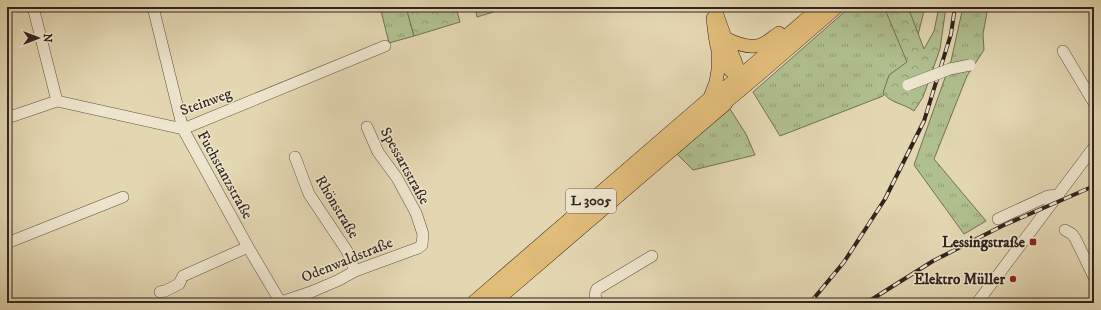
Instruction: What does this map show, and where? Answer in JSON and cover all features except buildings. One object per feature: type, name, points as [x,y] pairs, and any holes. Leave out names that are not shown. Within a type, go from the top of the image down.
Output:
[{"type":"highway","name":"L 3005","points":[[474,303],[709,100]]},
{"type":"highway","name":"L 3005","points":[[492,303],[725,103]]},
{"type":"main road","points":[[713,7],[736,64],[739,76],[738,84],[735,90],[725,103]]},
{"type":"main road","points":[[709,100],[716,82],[718,70],[718,52],[715,38],[713,7]]},
{"type":"main road","points":[[725,38],[747,46],[760,45],[820,7]]},
{"type":"main road","name":"L 3005","points":[[709,100],[820,7]]},
{"type":"main road","name":"L 3005","points":[[725,103],[837,7]]},
{"type":"main road","points":[[718,52],[728,68],[739,76],[756,77]]},
{"type":"street","points":[[7,118],[57,101],[34,7]]},
{"type":"street","name":"Fuchstanzstraße","points":[[153,7],[183,129],[248,247],[281,302]]},
{"type":"street","name":"Steinweg","points":[[57,101],[183,129],[385,46]]},
{"type":"street","points":[[1063,51],[1094,103]]},
{"type":"street","points":[[908,85],[950,70],[970,65]]},
{"type":"street","name":"Spessartstraße","points":[[367,127],[378,152],[397,178],[416,213],[423,234],[423,242]]},
{"type":"street","points":[[977,303],[1094,147]]},
{"type":"street","name":"Rhönstraße","points":[[295,157],[309,194],[347,251],[356,271]]},
{"type":"street","points":[[998,219],[1048,196],[1059,195]]},
{"type":"street","points":[[7,243],[123,196]]},
{"type":"street","points":[[1065,230],[1072,234],[1075,238],[1094,277]]},
{"type":"street","name":"Odenwaldstraße","points":[[281,302],[311,292],[356,271],[418,248],[423,242]]},
{"type":"street","points":[[160,292],[179,284],[183,276],[248,247]]},
{"type":"street","points":[[598,303],[594,293],[597,289],[652,256]]},
{"type":"green space","points":[[380,7],[406,7],[414,36],[389,43]]},
{"type":"green space","points":[[406,7],[456,7],[460,22],[414,36]]},
{"type":"green space","points":[[475,7],[510,7],[477,17]]},
{"type":"green space","points":[[850,7],[925,7],[906,76],[895,81],[883,96],[780,136],[753,92]]},
{"type":"green space","points":[[884,7],[908,7],[924,49],[934,31],[939,7],[946,7],[940,49],[923,97],[914,111],[886,97],[883,93],[889,75],[907,62]]},
{"type":"green space","points":[[963,7],[988,7],[983,34],[984,50],[967,76],[934,159],[986,221],[964,234],[914,165],[951,61]]},
{"type":"green space","points":[[730,109],[746,134],[755,155],[693,170],[677,154]]},
{"type":"railway","points":[[810,303],[844,262],[885,199],[924,121],[951,34],[955,7]]},
{"type":"railway","points":[[866,303],[933,261],[1002,226],[1094,186]]},
{"type":"place","name":"Lessingstraße","points":[[1033,242]]},
{"type":"place","name":"Elektro Müller","points":[[1013,279]]}]
